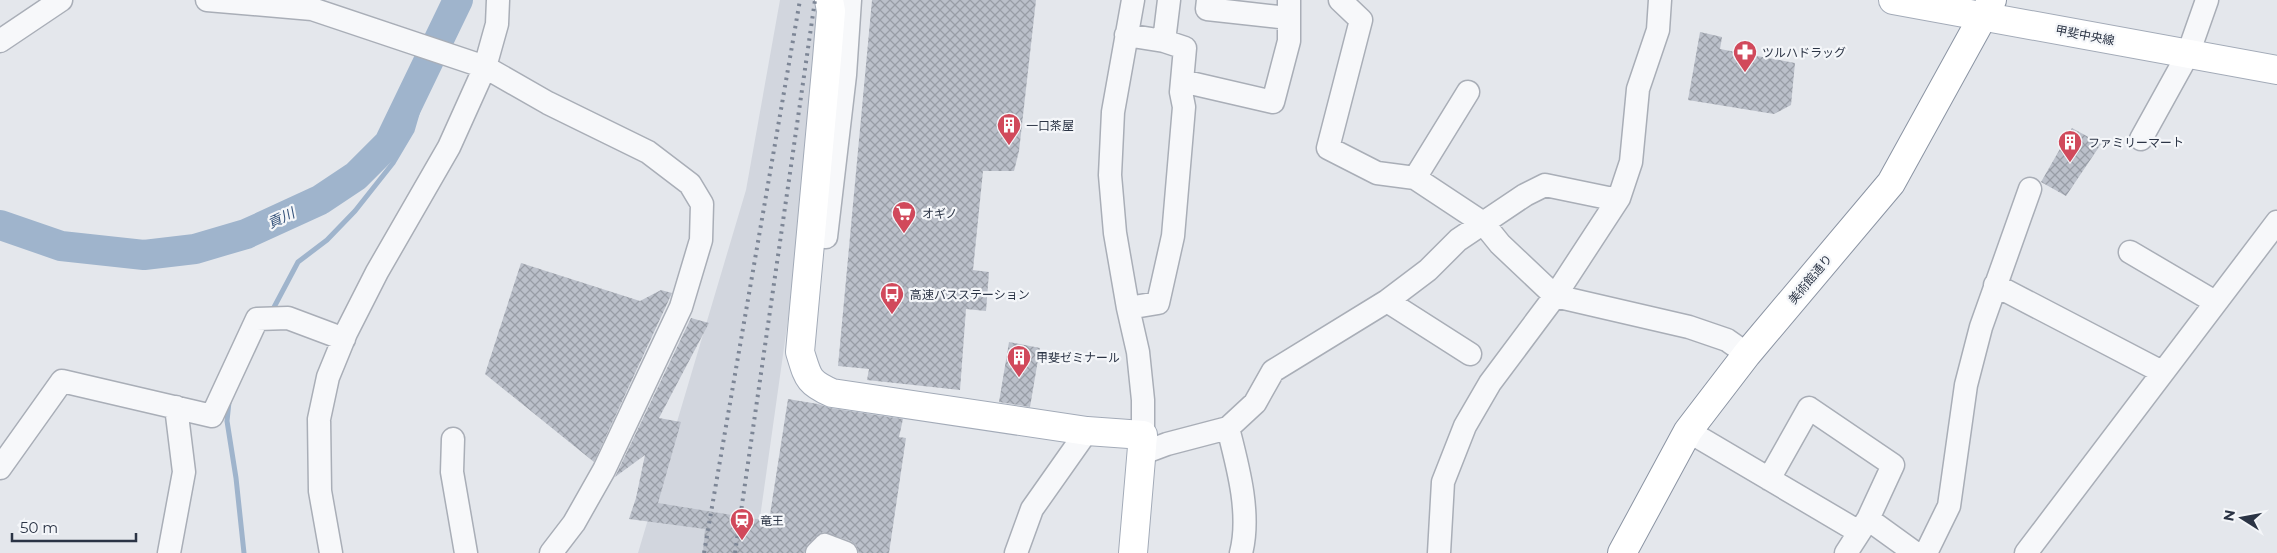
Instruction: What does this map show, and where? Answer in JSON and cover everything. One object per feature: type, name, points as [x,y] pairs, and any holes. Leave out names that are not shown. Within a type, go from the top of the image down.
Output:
[{"type":"main road","points":[[829,0],[831,11],[828,59],[800,352],[808,376],[816,386],[832,393],[1087,431],[1143,444],[1133,553]]},
{"type":"main road","name":"甲斐中央線","points":[[1893,0],[1987,8],[2188,54],[2277,70]]},
{"type":"main road","name":"美術館通り","points":[[1622,553],[1688,431],[1747,354],[1891,183],[1987,8]]},
{"type":"street","points":[[0,41],[61,0]]},
{"type":"street","points":[[207,0],[312,9],[485,67],[548,103],[648,152],[690,184],[702,204],[702,240],[681,307],[604,470],[574,523],[551,553]]},
{"type":"street","points":[[331,553],[320,491],[319,419],[328,378],[344,339],[377,272],[449,148],[485,67],[497,24],[498,0]]},
{"type":"street","points":[[811,236],[826,237],[845,75],[850,0]]},
{"type":"street","points":[[1133,0],[1113,112],[1110,175],[1115,233],[1138,352],[1143,400],[1143,444],[1167,444],[1228,428],[1255,403],[1274,371],[1387,301],[1428,270],[1458,240],[1525,195],[1545,185],[1608,198],[1619,198]]},
{"type":"street","points":[[1164,41],[1169,0]]},
{"type":"street","points":[[1182,81],[1273,102],[1289,42],[1289,9],[1206,9],[1208,0]]},
{"type":"street","points":[[1340,0],[1361,20],[1328,148],[1377,173],[1414,178],[1482,223],[1500,244],[1555,296],[1689,327],[1727,340],[1747,354]]},
{"type":"street","points":[[1438,553],[1443,482],[1465,426],[1490,383],[1555,296],[1619,198],[1631,162],[1638,89],[1658,30],[1660,0]]},
{"type":"street","points":[[2141,139],[2188,54],[2207,0]]},
{"type":"street","points":[[1126,35],[1164,41],[1185,48],[1181,92],[1184,107],[1173,236],[1158,303],[1128,308]]},
{"type":"street","points":[[1414,178],[1468,92]]},
{"type":"street","points":[[1926,553],[1949,506],[1966,385],[1995,285],[2030,189]]},
{"type":"street","points":[[2029,552],[2162,372],[2277,222]]},
{"type":"street","points":[[2130,252],[2215,302]]},
{"type":"street","points":[[1995,285],[2162,372]]},
{"type":"street","points":[[1387,301],[1470,354]]},
{"type":"street","points":[[0,468],[62,381],[212,416],[257,320],[288,318],[344,339]]},
{"type":"street","points":[[169,553],[184,472],[176,408]]},
{"type":"street","points":[[1769,479],[1809,408],[1893,465],[1863,526],[1846,553]]},
{"type":"street","points":[[1228,428],[1241,482],[1244,541],[1241,553]]},
{"type":"street","points":[[1016,553],[1032,509],[1087,431]]},
{"type":"street","points":[[1688,431],[1769,479],[1915,553]]},
{"type":"street","points":[[453,439],[452,472],[466,553]]},
{"type":"street","points":[[817,553],[825,546],[846,553]]},
{"type":"shaded area","points":[[780,0],[820,0],[793,284],[755,553],[638,553],[746,190]]},
{"type":"building","points":[[872,0],[1036,0],[1019,151],[1014,171],[983,171],[973,270],[989,272],[986,311],[966,309],[960,390],[867,380],[869,369],[838,366]]},
{"type":"building","points":[[1700,32],[1722,37],[1720,49],[1795,63],[1791,105],[1774,114],[1688,100]]},
{"type":"building","name":"ファミリーマート","points":[[2072,128],[2101,144],[2066,196],[2041,182]]},
{"type":"building","points":[[521,263],[640,301],[661,290],[672,293],[594,462],[485,374]]},
{"type":"building","points":[[691,318],[709,323],[659,418],[681,422],[658,503],[769,521],[788,399],[830,408],[903,419],[899,437],[906,438],[889,553],[859,553],[856,545],[851,541],[823,532],[808,544],[804,553],[703,553],[705,529],[629,519],[636,498],[645,455],[615,477]]},
{"type":"building","name":"甲斐ゼミナール","points":[[1009,342],[1040,348],[1030,407],[999,402]]},
{"type":"waterway","name":"貢川","points":[[0,225],[61,246],[144,255],[195,249],[246,234],[320,200],[356,176],[389,143],[458,0]]},
{"type":"waterway","points":[[272,311],[298,262],[327,240],[355,211],[393,163],[412,131],[434,56]]},
{"type":"waterway","points":[[229,402],[227,421],[236,478],[244,553]]},
{"type":"railway","points":[[704,553],[800,0]]},
{"type":"railway","points":[[735,553],[815,0]]},
{"type":"place","name":"ツルハドラッグ","points":[[1745,73]]},
{"type":"place","name":"一口茶屋","points":[[1009,146]]},
{"type":"place","name":"ファミリーマート","points":[[2070,163]]},
{"type":"place","name":"オギノ","points":[[904,234]]},
{"type":"place","name":"高速バスステーション","points":[[892,315]]},
{"type":"place","name":"甲斐ゼミナール","points":[[1019,378]]},
{"type":"place","name":"竜王","points":[[742,541]]}]
